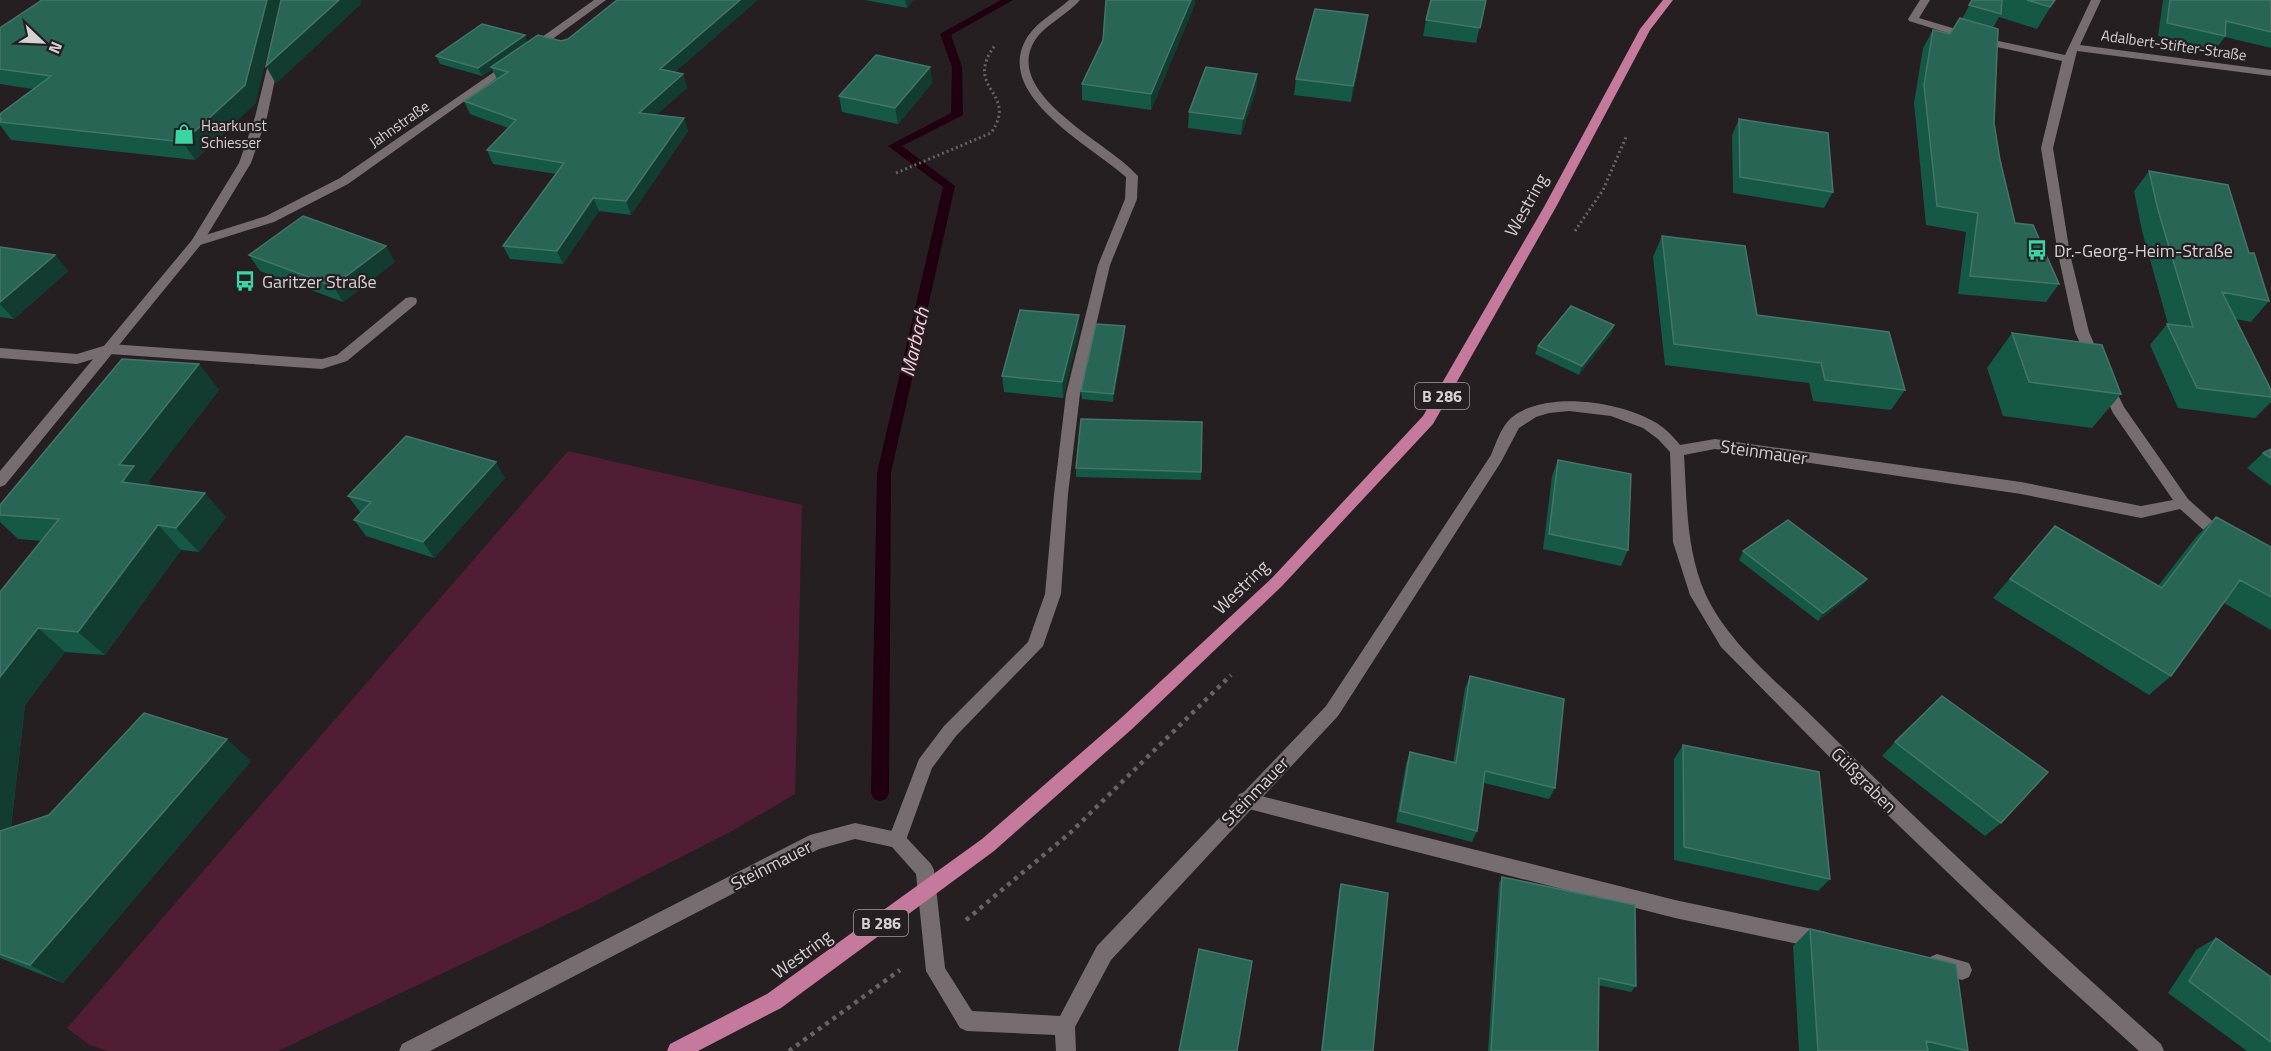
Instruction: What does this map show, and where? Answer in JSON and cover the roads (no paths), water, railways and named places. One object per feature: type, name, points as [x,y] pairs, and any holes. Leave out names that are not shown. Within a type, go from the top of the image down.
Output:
[{"type":"main road","name":"Westring","points":[[677,1051],[774,1001],[988,845],[1126,724],[1277,582],[1428,420],[1550,207],[1645,29],[1668,0]]},
{"type":"street","name":"Jahnstraße","points":[[197,242],[270,219],[344,181],[601,0]]},
{"type":"street","points":[[1066,1051],[1065,1026],[966,1021],[936,971],[925,870],[897,840],[925,764],[950,731],[1035,646],[1053,594],[1061,494],[1073,394],[1104,265],[1131,198],[1132,177],[1118,162],[1043,106],[1024,75],[1023,54],[1032,36],[1067,10],[1075,0]]},
{"type":"street","points":[[1925,0],[1913,19],[1987,42],[2068,59]]},
{"type":"street","points":[[2096,0],[2068,59],[2047,148],[2059,232],[2082,332],[2118,409],[2183,502],[2227,542],[2236,547]]},
{"type":"street","name":"Adalbert-Stifter-Straße","points":[[2074,46],[2271,73]]},
{"type":"street","points":[[0,481],[197,242],[245,163],[261,117],[277,47]]},
{"type":"street","points":[[0,353],[77,359],[110,349],[322,364],[342,358],[411,301]]},
{"type":"street","name":"Steinmauer","points":[[1065,1026],[1104,953],[1245,800],[1332,711],[1496,458],[1516,422],[1550,407],[1591,407],[1631,417],[1661,433],[1677,451],[1715,444],[2021,488],[2141,512],[2183,502]]},
{"type":"street","name":"Güßgraben","points":[[1677,451],[1681,542],[1698,595],[1727,642],[1875,791],[2054,961],[2154,1051]]},
{"type":"street","points":[[1245,800],[1676,909],[1836,943]]},
{"type":"street","name":"Steinmauer","points":[[409,1051],[816,841],[855,831],[897,840]]},
{"type":"street","points":[[1916,960],[1962,970]]},
{"type":"waterway","name":"Marbach","points":[[880,793],[884,473],[949,186],[894,146],[957,115],[957,67],[945,34],[1008,0]]},
{"type":"place","name":"Haarkunst Schiesser","points":[[184,134]]},
{"type":"place","name":"Dr.-Georg-Heim-Straße","points":[[2037,250]]},
{"type":"place","name":"Garitzer Straße","points":[[245,281]]}]
